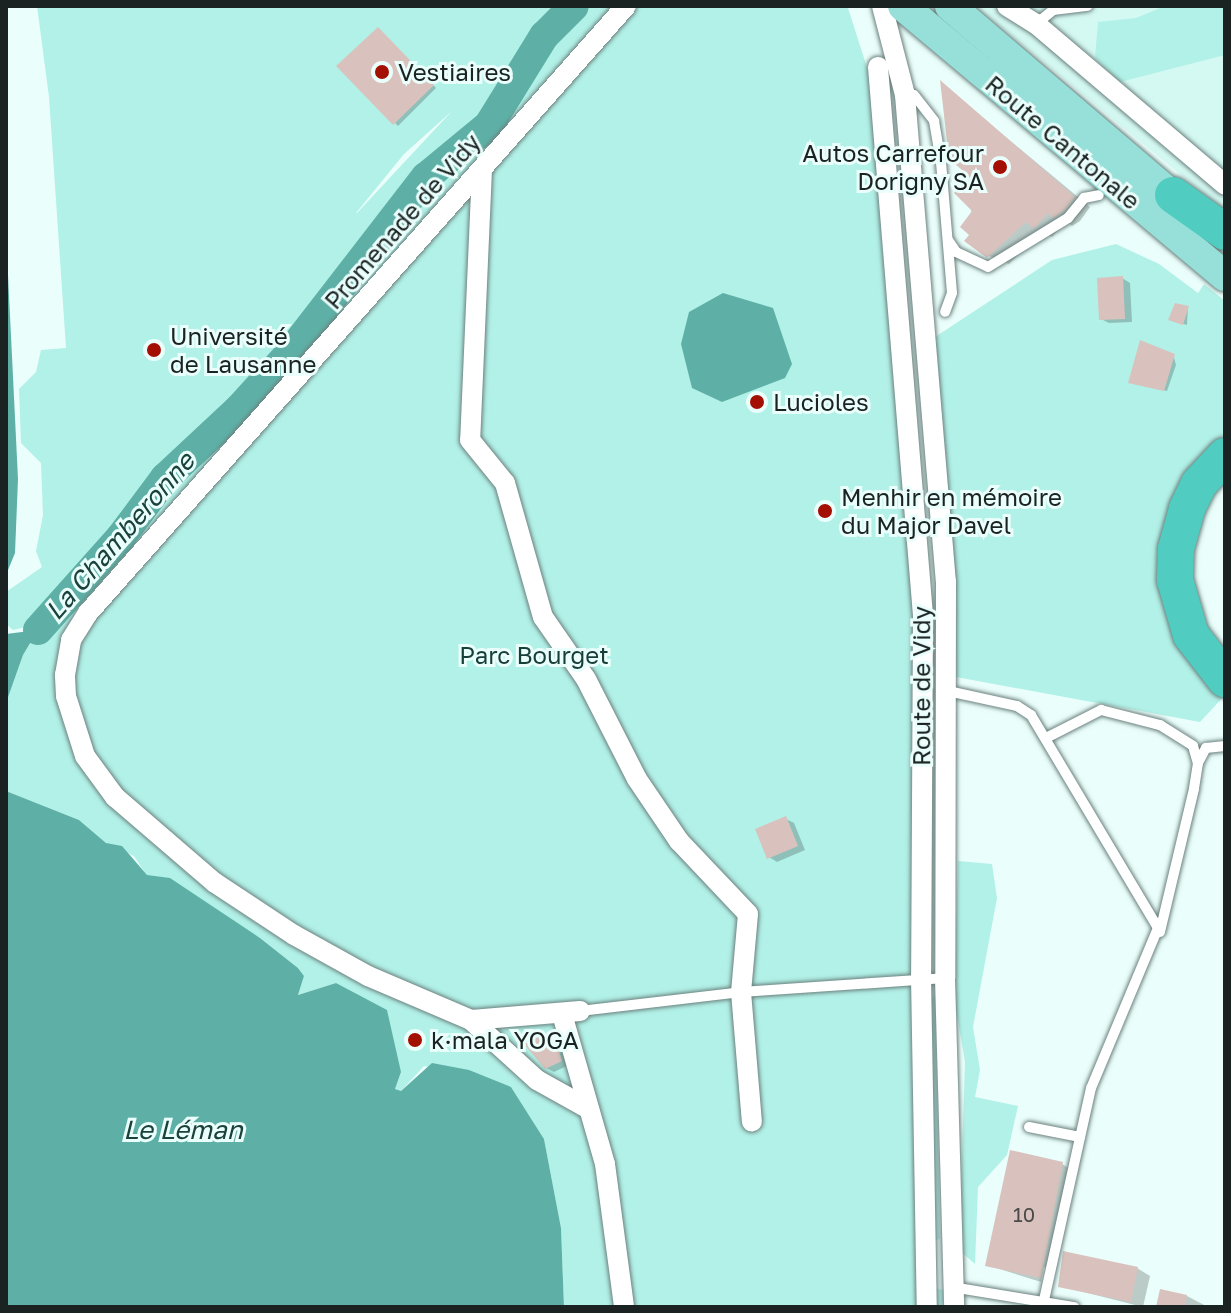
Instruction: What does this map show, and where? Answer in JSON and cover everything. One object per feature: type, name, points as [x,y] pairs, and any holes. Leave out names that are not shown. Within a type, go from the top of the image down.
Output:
[{"type":"highway","points":[[1173,195],[1225,232]]},
{"type":"highway","points":[[1225,456],[1199,484],[1187,509],[1176,549],[1175,580],[1191,635],[1225,679]]},
{"type":"main road","name":"Route Cantonale","points":[[950,6],[1225,242]]},
{"type":"main road","name":"Route Cantonale","points":[[912,15],[1225,276]]},
{"type":"street","name":"Promenade de Vidy","points":[[471,1020],[368,976],[294,935],[215,883],[115,797],[85,756],[66,696],[71,640],[88,613],[626,6]]},
{"type":"street","name":"Route de Vidy","points":[[882,6],[900,66],[946,581],[945,978],[953,1297]]},
{"type":"street","points":[[1007,6],[1036,24],[1225,185]]},
{"type":"street","name":"Route de Vidy","points":[[900,66],[912,15]]},
{"type":"street","points":[[878,67],[923,615],[921,977],[927,1307]]},
{"type":"street","points":[[482,169],[470,440],[505,483],[543,617],[586,679],[637,779],[679,841],[748,914],[741,992],[752,1122]]},
{"type":"street","points":[[471,1020],[571,1013],[587,1108],[605,1164],[624,1307]]},
{"type":"street","points":[[471,1020],[537,1080],[587,1108]]},
{"type":"lane","points":[[1036,24],[1053,10],[1088,6]]},
{"type":"lane","points":[[914,95],[927,107],[936,127],[952,293],[945,312]]},
{"type":"lane","points":[[947,238],[956,252],[988,267],[1068,218],[1084,198],[1099,195]]},
{"type":"lane","points":[[948,691],[1024,709],[1046,738],[1155,921],[1158,936]]},
{"type":"lane","points":[[1046,738],[1087,713],[1101,710],[1175,731],[1193,746],[1198,763]]},
{"type":"lane","points":[[1043,1304],[1096,1072],[1158,936],[1198,763],[1206,748],[1225,746]]},
{"type":"lane","points":[[571,1013],[741,992],[921,977],[945,978]]},
{"type":"lane","points":[[1029,1127],[1080,1137]]},
{"type":"lane","points":[[953,1297],[1074,1307]]},
{"type":"shaded area","points":[[975,6],[1225,6],[1225,211]]},
{"type":"green space","name":"Parc Bourget","points":[[37,6],[848,8],[878,102],[918,590],[917,994],[935,997],[940,1239],[922,1243],[923,1286],[944,1290],[942,1307],[564,1307],[561,1228],[544,1139],[511,1087],[424,1066],[401,1091],[395,1089],[401,1072],[336,983],[298,995],[304,976],[260,938],[147,876],[134,856],[106,843],[79,820],[6,791],[6,703],[23,655],[43,623],[13,630],[6,624],[6,592],[42,567],[36,551],[43,515],[41,463],[21,443],[19,389],[36,372],[41,350],[66,348],[49,97]],"holes":[[[452,111],[357,213],[404,154]]]},
{"type":"green space","points":[[1165,6],[1225,6],[1225,55],[1120,82],[1095,58],[1098,22],[1136,18]]},
{"type":"green space","points":[[1116,244],[1159,264],[1198,293],[1204,284],[1225,301],[1225,440],[1182,476],[1157,554],[1162,602],[1176,641],[1225,695],[1200,722],[956,677],[935,337],[1052,260]]},
{"type":"green space","points":[[958,861],[992,864],[997,898],[973,1027],[980,1070],[975,1097],[1018,1106],[1007,1155],[978,1187],[975,1264],[959,1250],[965,1062],[954,998]]},
{"type":"water","points":[[6,234],[18,479],[15,553],[6,575]]},
{"type":"water","points":[[723,293],[773,308],[792,364],[785,378],[722,402],[692,388],[681,344],[689,312]]},
{"type":"water","points":[[38,630],[23,655],[6,703],[6,634]]},
{"type":"water","name":"Le Léman","points":[[6,791],[79,820],[106,843],[122,846],[147,875],[170,878],[260,938],[304,976],[298,995],[336,983],[387,1010],[401,1072],[395,1089],[401,1091],[432,1063],[469,1070],[511,1087],[544,1139],[561,1228],[564,1307],[6,1307]]},
{"type":"building","name":"Vestiaires","points":[[378,27],[434,85],[393,125],[336,66]]},
{"type":"building","name":"Autos Carrefour Dorigny SA","points":[[940,80],[1075,197],[1063,212],[1053,218],[1048,213],[1034,229],[1026,222],[987,258],[964,241],[969,235],[960,227],[972,211],[954,193],[968,175],[949,159]]},
{"type":"building","points":[[1123,276],[1125,319],[1099,320],[1097,278]]},
{"type":"building","points":[[1175,303],[1189,306],[1183,325],[1168,320]]},
{"type":"building","points":[[1140,340],[1175,354],[1164,391],[1128,383]]},
{"type":"building","points":[[786,816],[798,846],[767,859],[755,829]]},
{"type":"building","points":[[553,1030],[562,1061],[545,1069],[524,1044]]},
{"type":"building","points":[[1010,1150],[1063,1162],[1041,1278],[985,1266]]},
{"type":"building","points":[[1063,1251],[1138,1267],[1131,1302],[1058,1287]]},
{"type":"building","points":[[1160,1289],[1187,1295],[1185,1307],[1156,1307]]},
{"type":"waterway","name":"La Chamberonne","points":[[38,630],[121,537],[165,478],[238,410],[289,354],[426,177],[489,125],[544,36],[574,6]]},
{"type":"place","name":"Vestiaires","points":[[382,72]]},
{"type":"place","name":"Autos Carrefour Dorigny SA","points":[[1000,167]]},
{"type":"place","name":"Université de Lausanne","points":[[154,350]]},
{"type":"place","name":"Lucioles","points":[[757,402]]},
{"type":"place","name":"Menhir en mémoire du Major Davel","points":[[825,511]]},
{"type":"place","name":"k·mala YOGA","points":[[415,1040]]}]
